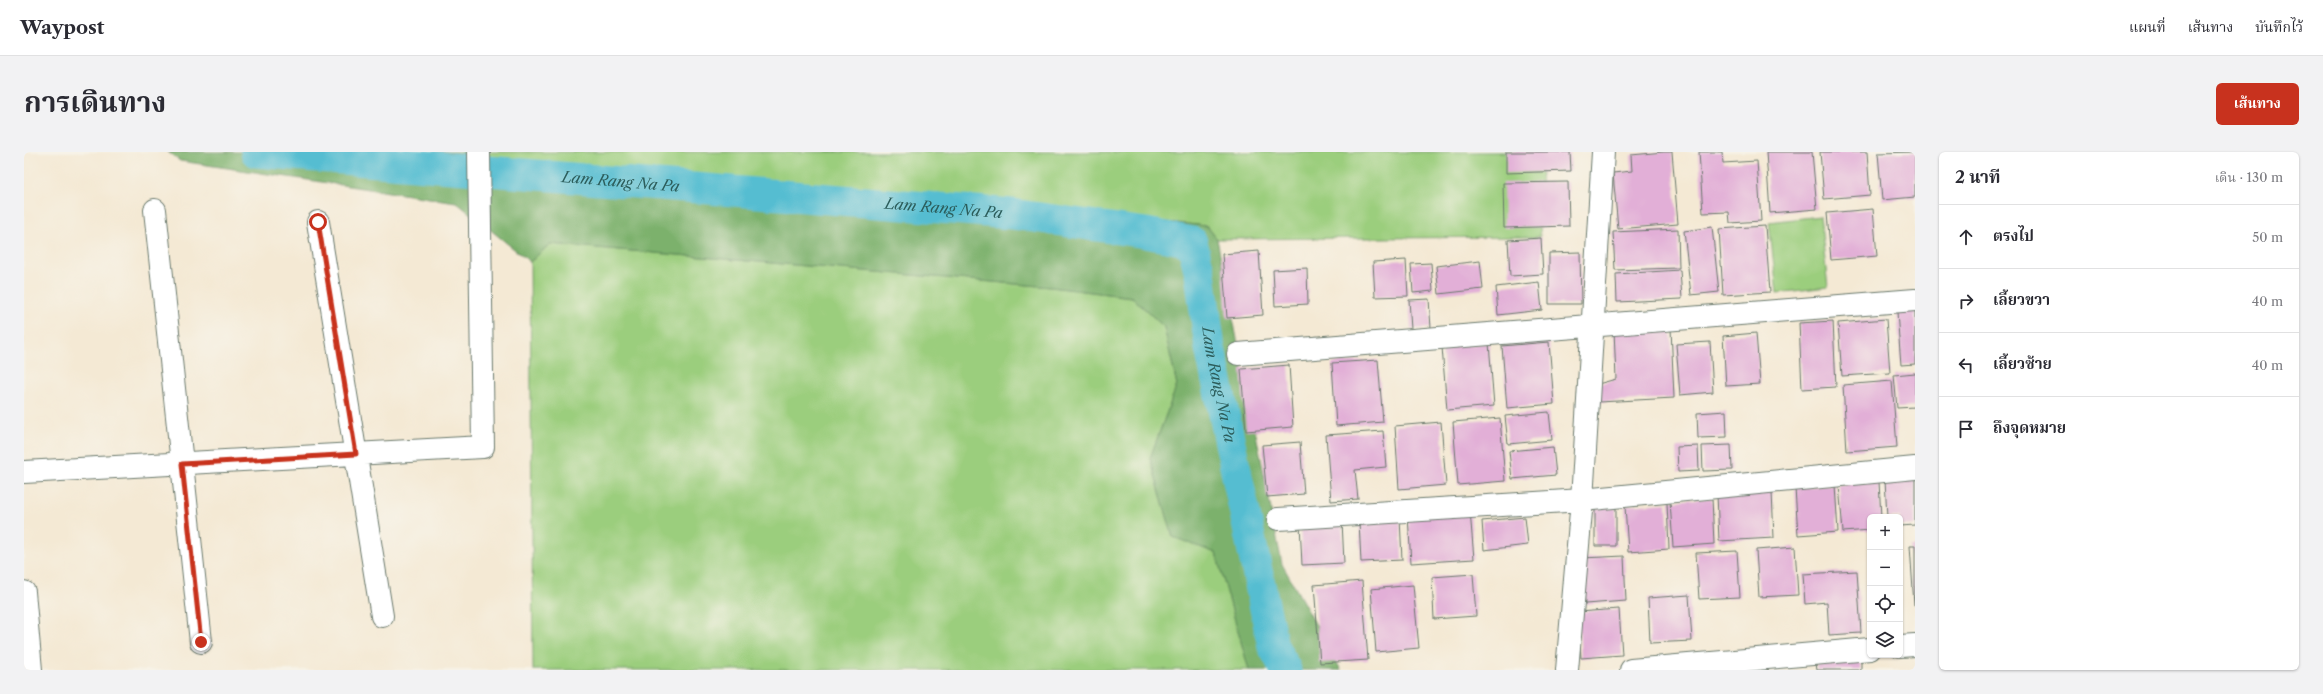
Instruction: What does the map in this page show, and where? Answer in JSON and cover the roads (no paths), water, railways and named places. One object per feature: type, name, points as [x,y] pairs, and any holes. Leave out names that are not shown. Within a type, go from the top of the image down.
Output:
[{"type":"street","points":[[24,472],[483,448],[480,152]]},
{"type":"street","points":[[1566,670],[1582,500],[1591,328],[1603,152]]},
{"type":"street","points":[[156,210],[201,642]]},
{"type":"street","points":[[318,222],[382,616]]},
{"type":"street","points":[[1238,354],[1591,328],[1915,300]]},
{"type":"street","points":[[1278,519],[1582,500],[1915,468]]},
{"type":"street","points":[[24,592],[31,670]]},
{"type":"street","points":[[1903,646],[1915,645]]},
{"type":"street","points":[[1631,670],[1867,649]]},
{"type":"waterway","name":"Lam Rang Na Pa","points":[[256,152],[1012,214],[1146,233],[1192,242],[1200,274],[1210,348],[1273,646],[1286,670]]}]
